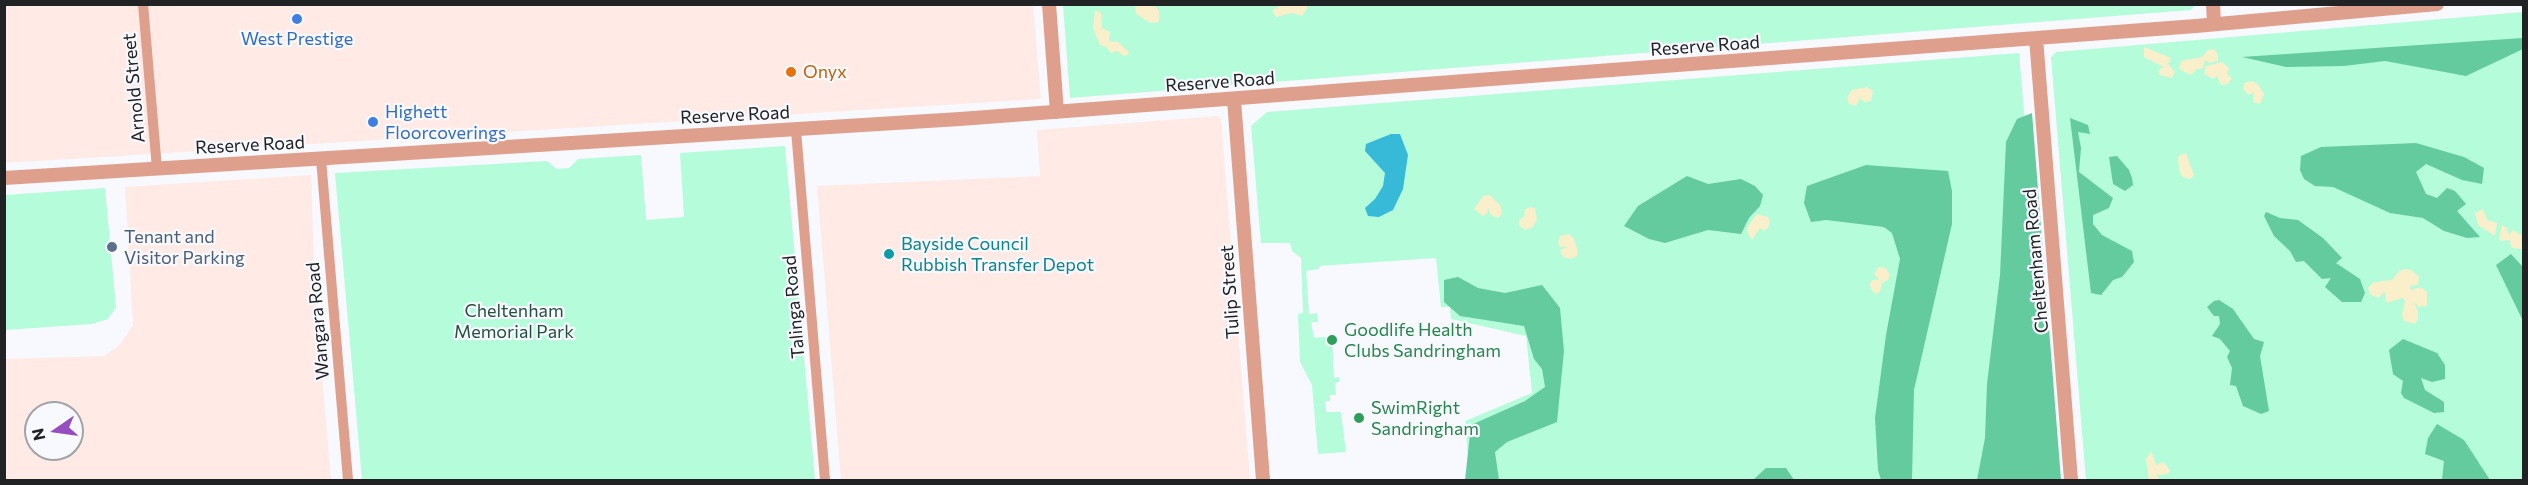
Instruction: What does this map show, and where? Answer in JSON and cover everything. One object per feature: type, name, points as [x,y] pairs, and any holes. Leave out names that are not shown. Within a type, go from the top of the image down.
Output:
[{"type":"street","name":"Arnold Street","points":[[143,4],[157,169]]},
{"type":"street","points":[[1049,4],[1057,112]]},
{"type":"street","points":[[2213,4],[2214,24]]},
{"type":"street","name":"Reserve Road","points":[[4,178],[796,130],[1234,100],[2214,24],[2437,4]]},
{"type":"street","name":"Cheltenham Road","points":[[2036,38],[2071,480]]},
{"type":"street","name":"Tulip Street","points":[[1234,100],[1263,480]]},
{"type":"street","name":"Talinga Road","points":[[796,130],[825,480]]},
{"type":"street","name":"Wangara Road","points":[[321,159],[348,480]]},
{"type":"shaded area","points":[[5,5],[1033,5],[1041,99],[5,163]]},
{"type":"shaded area","points":[[1218,116],[1221,119],[1250,480],[841,480],[817,186],[1040,176],[1037,130]]},
{"type":"shaded area","points":[[311,175],[315,289],[331,480],[5,480],[5,359],[104,356],[120,345],[133,325],[125,187]]},
{"type":"green space","points":[[1063,5],[2195,5],[2191,10],[1070,98]]},
{"type":"green space","points":[[2523,12],[2523,480],[2086,480],[2051,57],[2056,52]]},
{"type":"green space","points":[[2523,38],[2523,49],[2466,76],[2385,61],[2344,66],[2286,67],[2242,57]]},
{"type":"green space","points":[[2019,53],[2055,480],[1470,480],[1465,421],[1532,393],[1526,336],[1451,319],[1450,307],[1441,307],[1436,258],[1319,266],[1319,269],[1306,271],[1309,314],[1317,313],[1318,322],[1311,322],[1314,338],[1332,336],[1334,378],[1339,377],[1339,382],[1335,383],[1336,395],[1330,395],[1330,401],[1325,401],[1326,412],[1341,412],[1346,452],[1318,454],[1312,385],[1300,362],[1298,314],[1303,313],[1301,258],[1292,251],[1290,243],[1261,243],[1251,126],[1267,112]]},
{"type":"green space","points":[[2032,113],[2061,480],[1977,480],[1985,438],[1987,384],[2000,275],[2006,142],[2017,119]]},
{"type":"green space","points":[[2070,118],[2088,125],[2090,134],[2078,132],[2081,148],[2079,172],[2113,198],[2109,208],[2093,215],[2093,224],[2102,235],[2132,251],[2134,262],[2122,277],[2113,280],[2101,295],[2091,293]]},
{"type":"green space","points":[[2416,143],[2464,157],[2484,168],[2482,184],[2462,180],[2426,164],[2416,172],[2426,194],[2437,198],[2447,188],[2455,191],[2466,204],[2457,211],[2480,237],[2467,238],[2444,231],[2423,218],[2390,213],[2333,187],[2315,186],[2304,179],[2300,170],[2301,156],[2321,147]]},
{"type":"green space","name":"Cheltenham Memorial Park","points":[[785,146],[815,480],[362,480],[335,173],[547,161],[557,169],[569,168],[578,159],[641,155],[646,220],[684,217],[680,153]]},
{"type":"green space","points":[[2117,156],[2129,170],[2132,178],[2133,185],[2125,191],[2113,184],[2109,157]]},
{"type":"green space","points":[[1866,165],[1948,171],[1952,191],[1952,224],[1914,390],[1912,480],[1881,480],[1878,470],[1875,418],[1886,335],[1900,259],[1892,233],[1884,227],[1826,220],[1811,222],[1804,203],[1807,186]]},
{"type":"green space","points":[[1687,176],[1708,184],[1741,179],[1755,186],[1763,195],[1760,206],[1749,218],[1741,234],[1708,230],[1665,243],[1649,239],[1624,226],[1638,206]]},
{"type":"green space","points":[[105,188],[116,307],[108,319],[92,324],[5,330],[5,195]]},
{"type":"green space","points":[[2266,212],[2280,218],[2298,220],[2323,238],[2342,258],[2336,263],[2360,279],[2365,293],[2361,302],[2342,302],[2325,287],[2331,278],[2322,279],[2304,261],[2296,262],[2290,251],[2274,236],[2264,216]]},
{"type":"green space","points":[[2511,254],[2523,267],[2523,321],[2496,265]]},
{"type":"green space","points":[[1458,277],[1478,288],[1505,293],[1542,285],[1560,308],[1564,351],[1557,422],[1507,442],[1495,452],[1499,480],[1465,480],[1471,425],[1525,401],[1545,387],[1542,369],[1534,359],[1524,326],[1460,316],[1444,302],[1444,280]]},
{"type":"green space","points":[[2219,300],[2233,309],[2254,339],[2264,342],[2260,356],[2269,411],[2261,414],[2243,406],[2236,386],[2230,385],[2232,368],[2227,357],[2230,351],[2220,339],[2212,336],[2220,324],[2219,316],[2214,316],[2207,307]]},
{"type":"green space","points":[[2403,339],[2437,353],[2445,365],[2445,379],[2432,382],[2421,378],[2425,390],[2444,402],[2444,412],[2434,413],[2404,398],[2401,393],[2403,381],[2393,374],[2389,350]]},
{"type":"green space","points":[[2437,424],[2464,440],[2490,480],[2442,480],[2444,461],[2425,454],[2428,438]]},
{"type":"green space","points":[[1766,468],[1786,468],[1794,480],[1753,480]]},
{"type":"sand","points":[[1135,5],[1154,5],[1159,11],[1159,22],[1150,23],[1136,14]]},
{"type":"sand","points":[[1282,5],[1307,5],[1307,9],[1302,16],[1292,13],[1276,17],[1272,10]]},
{"type":"sand","points":[[1095,10],[1101,13],[1102,28],[1110,32],[1109,41],[1118,42],[1129,52],[1128,55],[1123,56],[1118,51],[1111,53],[1106,47],[1100,45],[1093,28]]},
{"type":"sand","points":[[2144,47],[2171,58],[2168,64],[2175,72],[2172,78],[2159,75],[2159,69],[2164,67],[2144,57]]},
{"type":"sand","points":[[2214,49],[2218,54],[2218,61],[2210,63],[2205,60],[2203,68],[2197,69],[2191,75],[2179,69],[2181,61],[2202,57],[2208,50]]},
{"type":"sand","points":[[2222,62],[2229,68],[2227,74],[2232,78],[2228,84],[2221,85],[2217,76],[2213,79],[2204,74],[2206,66]]},
{"type":"sand","points":[[2251,81],[2258,84],[2264,94],[2260,104],[2253,102],[2254,92],[2249,95],[2243,89],[2244,83]]},
{"type":"sand","points":[[1867,87],[1873,91],[1871,101],[1864,102],[1860,98],[1856,106],[1849,104],[1847,97],[1852,90]]},
{"type":"sand","points":[[2186,153],[2194,175],[2190,179],[2182,177],[2179,169],[2178,156]]},
{"type":"sand","points":[[1490,195],[1501,206],[1502,214],[1498,218],[1491,215],[1488,208],[1487,214],[1483,216],[1474,209],[1483,196]]},
{"type":"sand","points":[[1535,208],[1537,219],[1533,227],[1525,230],[1519,225],[1519,220],[1524,217],[1525,209]]},
{"type":"sand","points":[[2483,209],[2487,220],[2497,223],[2495,236],[2478,225],[2475,213]]},
{"type":"sand","points":[[1757,214],[1768,217],[1770,221],[1768,228],[1764,231],[1760,228],[1752,240],[1747,232],[1748,226]]},
{"type":"sand","points":[[2502,225],[2507,228],[2509,235],[2513,230],[2521,235],[2522,249],[2511,248],[2510,240],[2501,241],[2499,238]]},
{"type":"sand","points":[[1569,234],[1574,239],[1578,252],[1577,256],[1571,259],[1563,257],[1560,250],[1567,247],[1560,247],[1558,243],[1560,236]]},
{"type":"sand","points":[[1878,267],[1886,268],[1890,275],[1888,280],[1882,283],[1880,292],[1875,294],[1869,285],[1872,280],[1879,280],[1874,274]]},
{"type":"sand","points":[[2406,269],[2419,277],[2418,285],[2410,286],[2411,290],[2421,287],[2427,292],[2427,306],[2419,307],[2414,302],[2418,312],[2415,324],[2404,321],[2402,315],[2405,301],[2403,298],[2386,303],[2385,292],[2375,297],[2370,294],[2368,288],[2374,282],[2392,280],[2399,271]]},
{"type":"sand","points":[[2151,451],[2156,465],[2163,462],[2170,470],[2168,474],[2157,475],[2159,480],[2149,480],[2146,459]]},
{"type":"water","points":[[1391,134],[1400,134],[1408,155],[1403,189],[1393,210],[1379,217],[1368,216],[1365,208],[1375,199],[1383,186],[1385,173],[1365,151],[1366,144]]},
{"type":"place","name":"West Prestige","points":[[297,19]]},
{"type":"place","name":"Onyx","points":[[791,72]]},
{"type":"place","name":"Highett Floorcoverings","points":[[373,122]]},
{"type":"place","name":"Tenant and Visitor Parking","points":[[112,247]]},
{"type":"place","name":"Bayside Council Rubbish Transfer Depot","points":[[889,254]]},
{"type":"place","name":"Goodlife Health Clubs Sandringham","points":[[1332,340]]},
{"type":"place","name":"SwimRight Sandringham","points":[[1359,418]]}]
